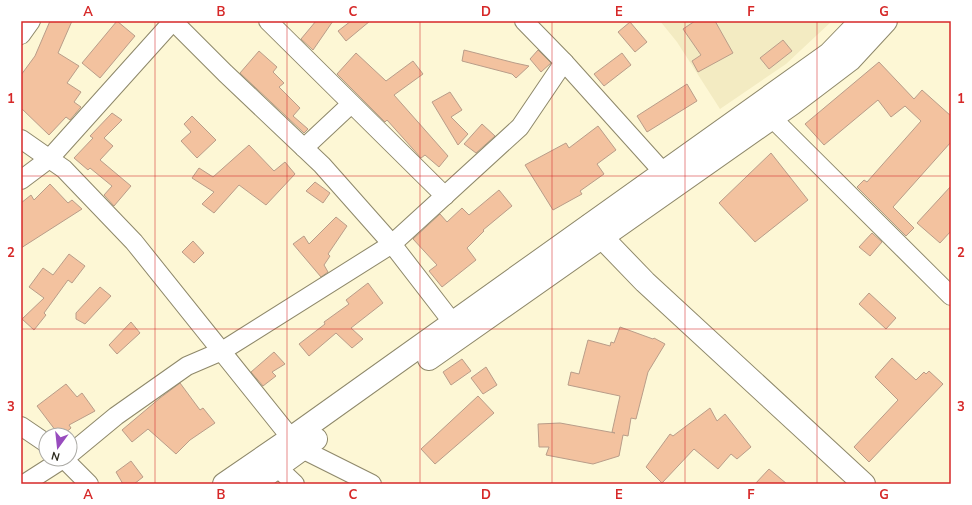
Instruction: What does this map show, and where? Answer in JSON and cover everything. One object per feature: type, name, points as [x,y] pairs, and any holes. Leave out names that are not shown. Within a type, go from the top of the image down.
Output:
[{"type":"main road","points":[[224,484],[297,444],[595,231],[663,172],[829,54],[861,21]]},
{"type":"main road","points":[[254,484],[277,467],[297,444],[452,323],[772,118],[850,60],[886,21]]},
{"type":"main road","points":[[595,231],[645,282],[864,484]]},
{"type":"street","points":[[21,35],[31,21]]},
{"type":"street","points":[[21,180],[49,159],[173,21],[322,165],[392,244],[452,323]]},
{"type":"street","points":[[268,21],[444,196]]},
{"type":"street","points":[[524,21],[564,62],[663,172]]},
{"type":"street","points":[[78,447],[116,416],[187,366],[222,351],[392,244],[520,127],[564,62]]},
{"type":"street","points":[[304,148],[351,104]]},
{"type":"street","points":[[772,118],[951,296]]},
{"type":"street","points":[[21,139],[64,169],[134,242],[297,444],[372,484]]},
{"type":"street","points":[[21,426],[38,438]]},
{"type":"street","points":[[24,484],[51,467]]},
{"type":"street","points":[[72,467],[89,484]]},
{"type":"street","points":[[277,467],[295,484]]},
{"type":"shaded area","points":[[660,21],[832,21],[786,64],[720,109],[677,42]]},
{"type":"building","points":[[50,21],[72,21],[58,53],[79,66],[67,83],[81,92],[74,102],[81,107],[70,120],[66,117],[49,135],[21,108],[21,75],[35,56]]},
{"type":"building","points":[[117,21],[135,36],[100,78],[82,63]]},
{"type":"building","points":[[316,21],[333,21],[313,50],[301,39]]},
{"type":"building","points":[[351,21],[370,21],[346,41],[338,31]]},
{"type":"building","points":[[695,21],[715,21],[733,53],[698,72],[692,61],[701,55],[683,29]]},
{"type":"building","points":[[630,22],[647,42],[635,52],[618,32]]},
{"type":"building","points":[[783,40],[792,51],[769,69],[760,58]]},
{"type":"building","points":[[464,50],[529,66],[516,78],[512,74],[462,61]]},
{"type":"building","points":[[538,50],[551,63],[541,72],[530,59]]},
{"type":"building","points":[[259,51],[277,67],[273,72],[284,83],[279,87],[300,108],[293,116],[308,129],[304,133],[240,73]]},
{"type":"building","points":[[356,53],[386,81],[413,61],[423,74],[394,95],[448,156],[439,167],[425,155],[421,158],[387,120],[385,122],[337,74]]},
{"type":"building","points":[[622,53],[631,65],[604,86],[594,74]]},
{"type":"building","points":[[879,62],[914,99],[922,90],[951,116],[951,142],[893,207],[914,228],[906,236],[857,187],[864,180],[867,182],[921,121],[905,106],[891,117],[878,100],[824,145],[805,124]]},
{"type":"building","points":[[687,84],[697,101],[647,132],[637,116]]},
{"type":"building","points":[[450,92],[462,110],[451,117],[468,134],[458,145],[432,102]]},
{"type":"building","points":[[112,113],[122,120],[104,138],[113,146],[100,160],[131,186],[114,206],[104,195],[112,186],[90,168],[88,170],[74,158],[93,138],[90,136]]},
{"type":"building","points":[[192,116],[216,140],[197,158],[181,141],[191,132],[184,124]]},
{"type":"building","points":[[482,124],[495,136],[476,153],[464,144]]},
{"type":"building","points":[[598,126],[616,150],[597,164],[604,174],[580,191],[582,194],[553,210],[525,165],[566,143],[569,148]]},
{"type":"building","points":[[249,145],[274,171],[285,162],[295,174],[266,205],[239,185],[214,213],[202,204],[214,192],[192,178],[199,168],[213,177]]},
{"type":"building","points":[[771,153],[808,200],[755,242],[719,203]]},
{"type":"building","points":[[315,182],[330,193],[323,203],[306,191]]},
{"type":"building","points":[[50,184],[68,203],[72,200],[82,209],[21,248],[21,203],[31,195],[34,200]]},
{"type":"building","points":[[951,186],[951,231],[940,243],[917,223]]},
{"type":"building","points":[[499,190],[512,206],[483,230],[484,231],[467,248],[476,260],[442,287],[429,271],[437,265],[413,239],[440,214],[447,222],[462,208],[469,215]]},
{"type":"building","points":[[336,217],[347,226],[328,254],[330,256],[324,265],[328,272],[321,277],[293,244],[304,236],[309,244]]},
{"type":"building","points":[[872,233],[882,242],[870,256],[859,247]]},
{"type":"building","points":[[193,241],[204,253],[194,263],[182,252]]},
{"type":"building","points":[[69,254],[85,266],[72,283],[68,280],[44,313],[46,315],[34,330],[22,319],[44,298],[29,287],[43,268],[53,275]]},
{"type":"building","points":[[368,283],[383,303],[351,328],[363,339],[352,348],[336,333],[309,356],[299,344],[325,324],[324,322],[349,304],[346,300]]},
{"type":"building","points":[[100,287],[111,296],[85,324],[76,319],[76,313]]},
{"type":"building","points":[[869,293],[896,318],[886,329],[859,304]]},
{"type":"building","points":[[131,322],[140,333],[117,354],[109,345]]},
{"type":"building","points":[[620,327],[653,339],[654,338],[665,344],[648,372],[636,419],[631,418],[628,436],[623,435],[619,456],[593,464],[546,455],[549,447],[539,447],[538,424],[560,423],[615,433],[612,432],[620,396],[568,385],[571,372],[579,374],[588,340],[610,346],[611,342],[614,343]]},
{"type":"building","points":[[274,352],[285,364],[272,372],[276,376],[263,386],[251,372]]},
{"type":"building","points":[[892,358],[916,380],[924,372],[926,374],[929,371],[943,384],[869,462],[854,447],[898,400],[875,377]]},
{"type":"building","points":[[462,359],[471,371],[451,385],[443,372]]},
{"type":"building","points":[[486,367],[497,385],[483,394],[471,378]]},
{"type":"building","points":[[180,383],[200,410],[203,408],[215,423],[190,440],[176,454],[148,429],[132,442],[122,430]]},
{"type":"building","points":[[66,384],[77,397],[82,393],[95,411],[69,425],[70,427],[53,427],[37,406]]},
{"type":"building","points":[[478,396],[494,413],[435,464],[421,449]]},
{"type":"building","points":[[710,408],[717,421],[725,414],[751,447],[737,459],[731,454],[718,469],[694,449],[662,483],[646,467],[670,434],[673,436]]},
{"type":"building","points":[[131,461],[143,477],[134,484],[123,484],[116,472]]},
{"type":"building","points":[[769,469],[787,484],[755,484]]}]
